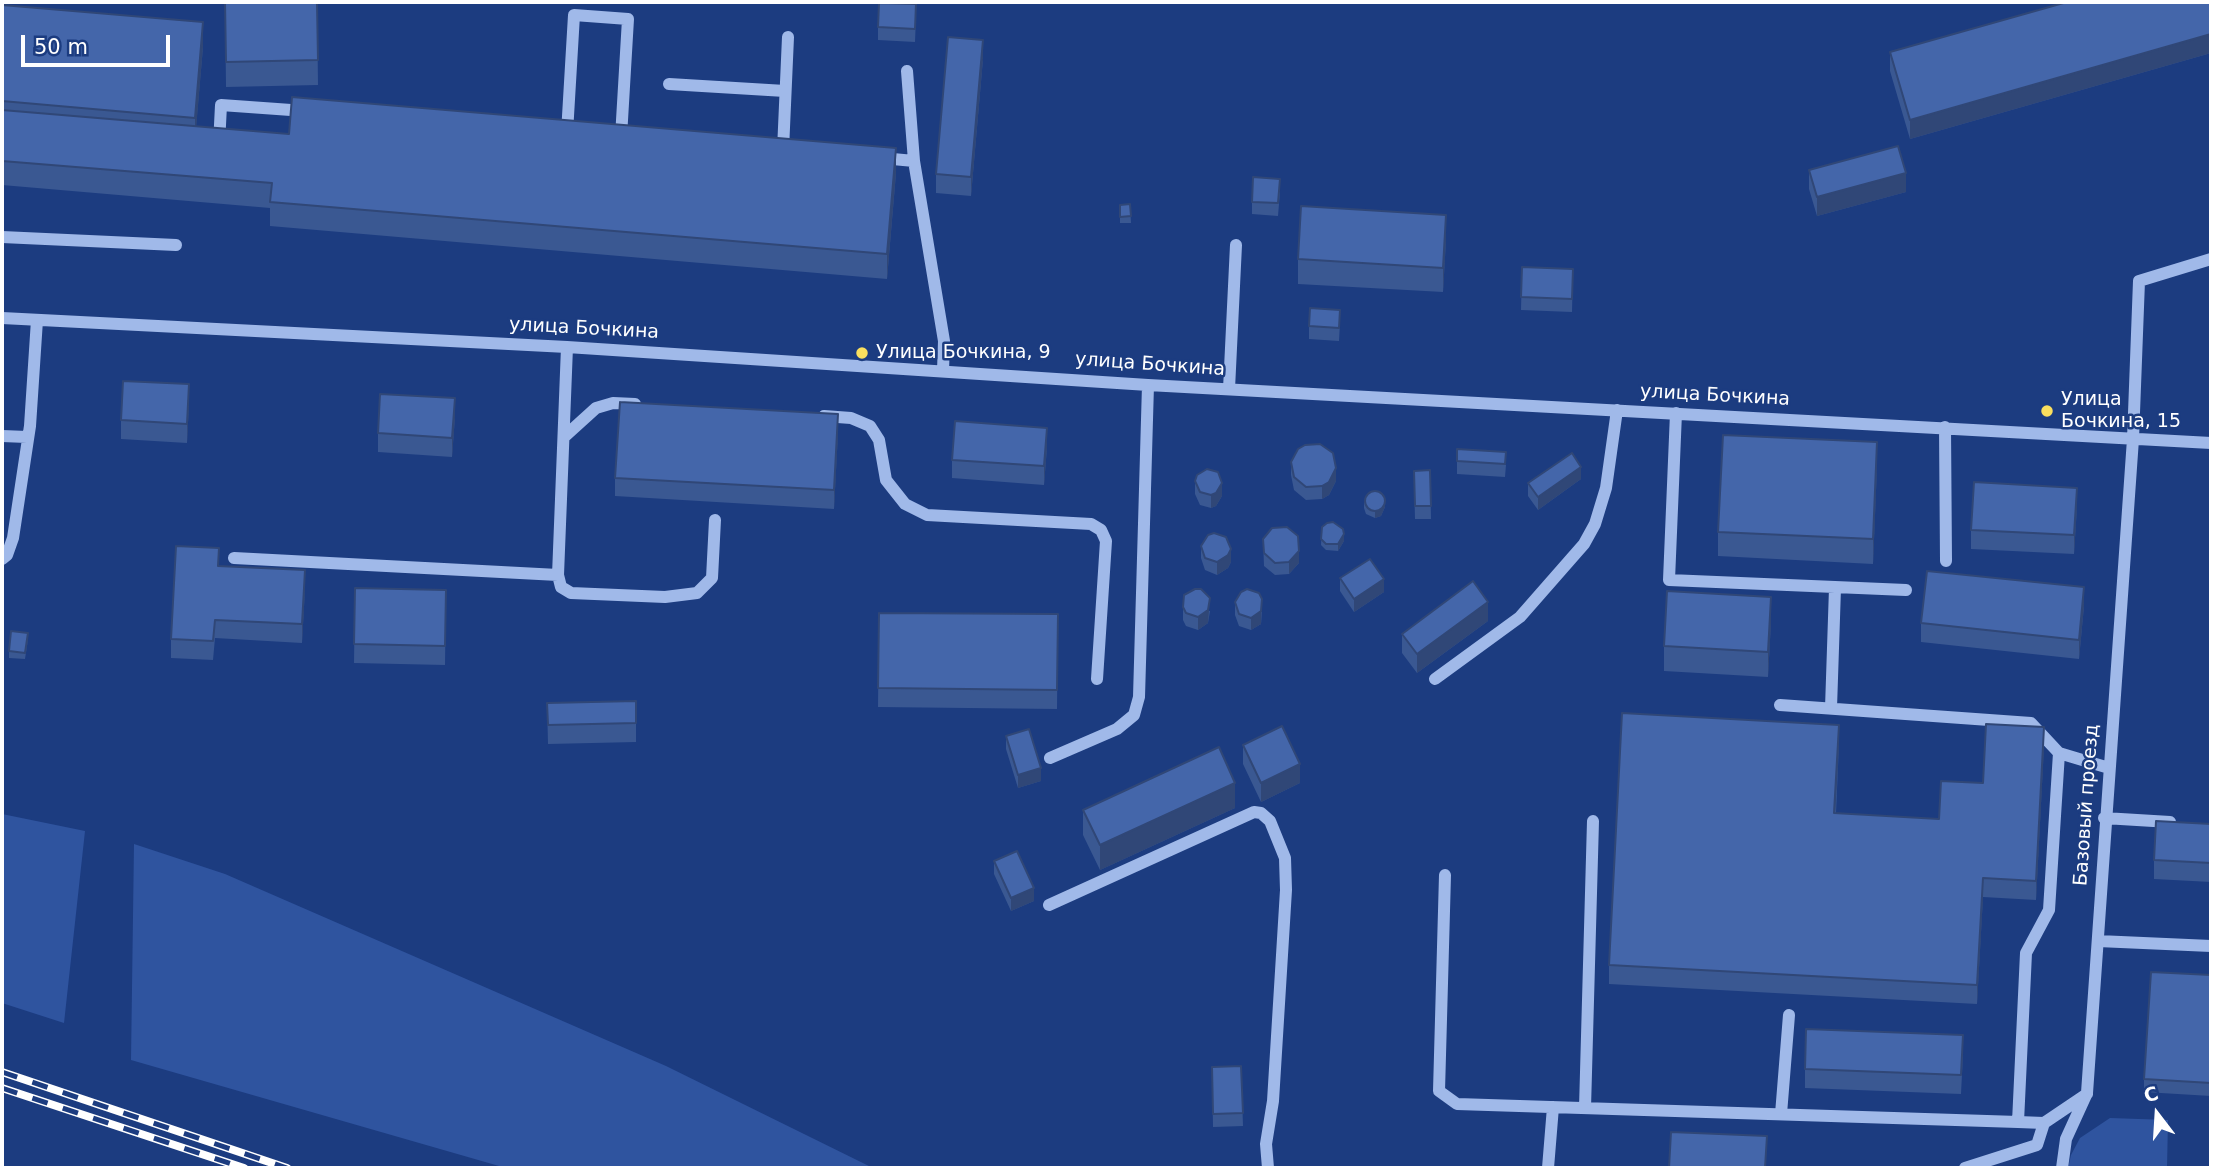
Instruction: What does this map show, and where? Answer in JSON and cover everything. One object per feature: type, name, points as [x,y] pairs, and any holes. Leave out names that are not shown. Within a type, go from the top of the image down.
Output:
[{"type":"street","points":[[553,131],[574,133],[574,16],[628,19],[628,137],[608,136]]},
{"type":"street","points":[[782,150],[788,37]]},
{"type":"street","points":[[907,71],[914,161],[944,341],[943,371]]},
{"type":"street","points":[[669,83],[785,91]]},
{"type":"street","points":[[205,146],[219,147],[221,105],[318,112]]},
{"type":"street","points":[[874,158],[914,161]]},
{"type":"street","points":[[2,237],[176,245]]},
{"type":"street","points":[[1228,389],[1236,245]]},
{"type":"street","name":"Базовый проезд","points":[[2062,1168],[2066,1139],[2087,1093],[2104,818],[2133,439],[2139,281],[2211,259]]},
{"type":"street","name":"улица Бочкина","points":[[2,318],[567,347],[1148,385],[2211,443]]},
{"type":"street","points":[[2,559],[7,555],[13,538],[37,320]]},
{"type":"street","points":[[567,347],[558,575],[561,587],[571,593],[665,597],[697,593],[712,579],[715,520]]},
{"type":"street","points":[[1050,758],[1117,729],[1134,715],[1139,696],[1148,385]]},
{"type":"street","points":[[564,437],[596,408],[613,403],[653,406]]},
{"type":"street","points":[[1435,679],[1520,617],[1584,544],[1595,524],[1606,488],[1617,410]]},
{"type":"street","points":[[1676,413],[1669,580],[1906,590]]},
{"type":"street","points":[[812,415],[852,418],[870,426],[879,440],[886,480],[905,504],[927,515],[1091,524],[1101,530],[1106,541],[1097,679]]},
{"type":"street","points":[[1945,427],[1946,561]]},
{"type":"street","points":[[2,436],[26,437]]},
{"type":"street","points":[[234,558],[558,575]]},
{"type":"street","points":[[1831,708],[1835,588]]},
{"type":"street","points":[[1780,705],[2031,723],[2059,753],[2109,768]]},
{"type":"street","points":[[2018,1122],[2026,953],[2049,910],[2059,753]]},
{"type":"street","points":[[1049,905],[1254,812],[1261,813],[1270,821],[1285,858],[1286,890],[1273,1101],[1266,1144],[1268,1168]]},
{"type":"street","points":[[2104,818],[2186,823]]},
{"type":"street","points":[[1585,1108],[1593,821]]},
{"type":"street","points":[[1445,874],[1439,1091],[1457,1104],[2044,1123],[2087,1093]]},
{"type":"street","points":[[2098,941],[2211,946]]},
{"type":"street","points":[[1780,1114],[1789,1015]]},
{"type":"street","points":[[1548,1168],[1553,1107]]},
{"type":"street","points":[[1965,1168],[2037,1145],[2044,1123]]},
{"type":"shaded area","points":[[2,814],[85,831],[64,1023],[2,1003]]},
{"type":"shaded area","points":[[134,844],[225,874],[666,1066],[873,1168],[506,1168],[131,1060]]},
{"type":"shaded area","points":[[2110,1118],[2168,1120],[2167,1168],[2068,1168],[2080,1138]]},
{"type":"building","points":[[225,2],[317,2],[318,60],[226,62]]},
{"type":"building","points":[[2067,2],[2211,2],[2211,34],[1910,120],[1890,52]]},
{"type":"building","points":[[879,3],[916,4],[915,29],[878,27]]},
{"type":"building","points":[[2,5],[203,22],[195,118],[2,101]]},
{"type":"building","points":[[948,37],[983,40],[971,177],[936,174]]},
{"type":"building","points":[[292,97],[896,148],[887,254],[270,202],[272,183],[2,161],[2,110],[289,134]]},
{"type":"building","points":[[1898,146],[1906,173],[1817,197],[1809,170]]},
{"type":"building","points":[[1253,177],[1280,179],[1278,203],[1252,202]]},
{"type":"building","points":[[1130,204],[1131,216],[1120,217],[1120,205]]},
{"type":"building","points":[[1301,206],[1446,215],[1443,268],[1298,259]]},
{"type":"building","points":[[1522,267],[1573,269],[1572,299],[1521,297]]},
{"type":"building","points":[[1310,308],[1340,310],[1339,328],[1309,326]]},
{"type":"building","points":[[123,381],[189,384],[187,424],[121,420]]},
{"type":"building","points":[[380,394],[455,398],[452,438],[378,433]]},
{"type":"building","points":[[620,402],[838,414],[834,490],[615,478]]},
{"type":"building","points":[[955,421],[1047,428],[1044,466],[952,460]]},
{"type":"building","points":[[1723,435],[1877,442],[1873,539],[1718,532]]},
{"type":"building","points":[[1320,444],[1333,453],[1336,468],[1329,482],[1322,486],[1306,487],[1294,477],[1291,462],[1298,449],[1305,445]]},
{"type":"building","points":[[1457,449],[1506,452],[1505,464],[1457,461]]},
{"type":"building","points":[[1572,453],[1581,467],[1538,497],[1528,483]]},
{"type":"building","points":[[1207,469],[1218,472],[1222,483],[1216,493],[1211,495],[1200,492],[1195,481],[1197,475]]},
{"type":"building","points":[[1430,470],[1431,506],[1415,506],[1414,471]]},
{"type":"building","points":[[1974,482],[2077,488],[2074,535],[1971,530]]},
{"type":"building","points":[[1375,491],[1382,494],[1385,501],[1382,508],[1375,511],[1368,508],[1365,501],[1368,494]]},
{"type":"building","points":[[1333,522],[1343,529],[1344,534],[1338,544],[1326,544],[1321,539],[1322,527]]},
{"type":"building","points":[[1287,527],[1298,536],[1299,551],[1289,562],[1275,563],[1264,553],[1263,539],[1272,528]]},
{"type":"building","points":[[1214,533],[1226,537],[1231,549],[1228,555],[1217,562],[1205,558],[1201,546],[1208,535]]},
{"type":"building","points":[[176,546],[219,548],[218,566],[305,570],[302,624],[215,620],[213,641],[171,639]]},
{"type":"building","points":[[1370,559],[1384,579],[1354,599],[1340,578]]},
{"type":"building","points":[[1927,571],[2084,587],[2079,640],[1921,623]]},
{"type":"building","points":[[1473,581],[1488,602],[1417,654],[1402,634]]},
{"type":"building","points":[[355,588],[446,590],[445,646],[354,644]]},
{"type":"building","points":[[1201,589],[1210,598],[1208,610],[1198,617],[1186,613],[1183,607],[1184,595]]},
{"type":"building","points":[[1247,589],[1259,593],[1262,599],[1261,611],[1251,618],[1239,614],[1235,602],[1241,592]]},
{"type":"building","points":[[1667,591],[1771,597],[1768,652],[1664,646]]},
{"type":"building","points":[[879,613],[1058,614],[1057,690],[878,688]]},
{"type":"building","points":[[11,631],[28,633],[25,653],[9,651]]},
{"type":"building","points":[[636,701],[636,723],[548,725],[547,703]]},
{"type":"building","points":[[1622,713],[1839,725],[1834,813],[1939,819],[1941,781],[1983,783],[1986,724],[2044,727],[2036,881],[1983,878],[1977,985],[1609,965]]},
{"type":"building","points":[[1282,726],[1300,764],[1261,783],[1243,745]]},
{"type":"building","points":[[1029,729],[1041,768],[1018,775],[1006,736]]},
{"type":"building","points":[[1219,747],[1235,783],[1100,845],[1083,810]]},
{"type":"building","points":[[2156,821],[2211,824],[2211,863],[2154,860]]},
{"type":"building","points":[[1017,851],[1034,888],[1011,898],[994,861]]},
{"type":"building","points":[[2151,972],[2211,975],[2211,1083],[2144,1079]]},
{"type":"building","points":[[1806,1029],[1963,1035],[1961,1075],[1805,1069]]},
{"type":"building","points":[[1241,1066],[1243,1113],[1213,1114],[1212,1067]]},
{"type":"building","points":[[1671,1132],[1767,1136],[1765,1168],[1669,1168]]},
{"type":"railway","points":[[2,1072],[287,1168]]},
{"type":"railway","points":[[2,1088],[244,1168]]},
{"type":"place","name":"Улица Бочкина, 9","points":[[862,353]]},
{"type":"place","name":"Улица Бочкина, 15","points":[[2047,411]]}]
